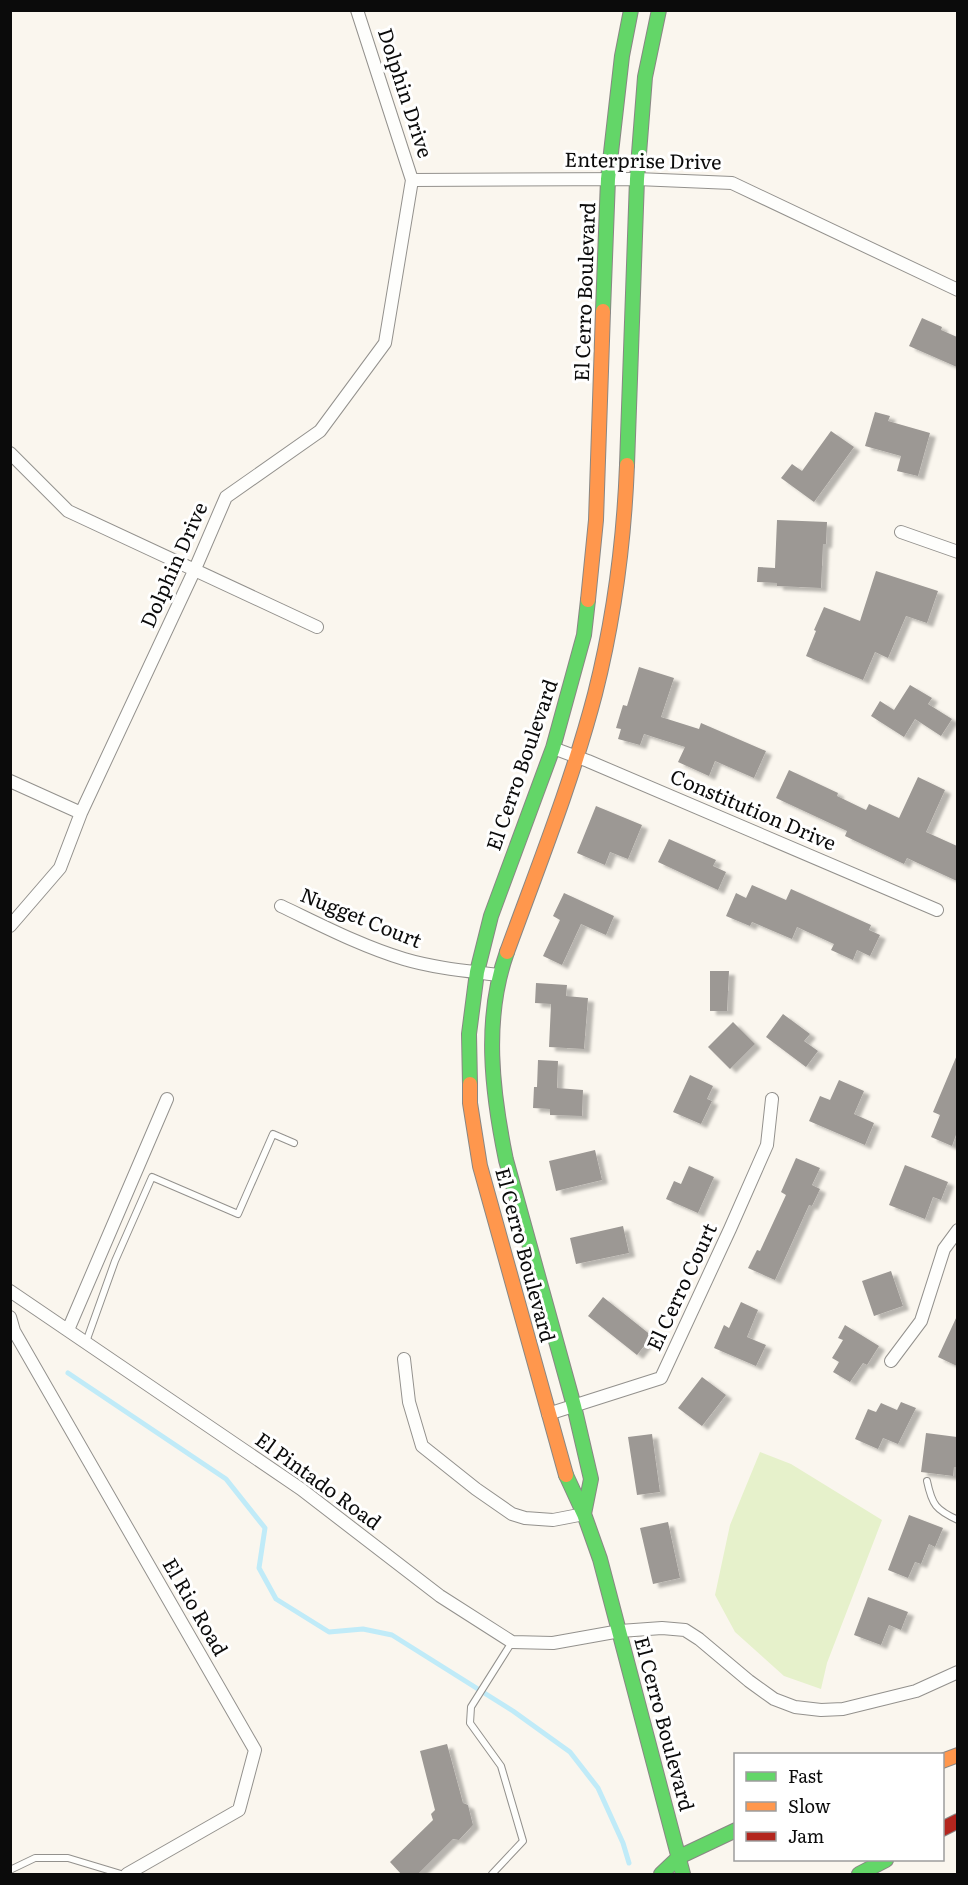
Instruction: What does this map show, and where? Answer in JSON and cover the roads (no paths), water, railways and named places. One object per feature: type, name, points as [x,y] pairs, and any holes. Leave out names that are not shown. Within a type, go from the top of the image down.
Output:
[{"type":"main road","name":"El Cerro Boulevard","points":[[631,10],[622,56],[608,179],[596,520],[584,635],[553,748],[491,916],[477,972],[469,1034],[470,1103],[480,1166],[548,1414],[568,1483],[584,1515],[600,1559],[683,1875]]},
{"type":"main road","name":"El Cerro Boulevard","points":[[584,1515],[591,1479],[574,1406],[498,1122],[493,1081],[492,1037],[499,975],[576,756],[595,694],[609,633],[625,520],[637,179],[645,77],[659,10]]},
{"type":"main road","points":[[662,1875],[679,1857],[734,1830]]},
{"type":"main road","points":[[859,1875],[884,1861]]},
{"type":"street","name":"Dolphin Drive","points":[[10,926],[60,868],[81,813],[195,569],[226,497],[320,430],[385,344],[412,180],[357,10]]},
{"type":"street","name":"Enterprise Drive","points":[[412,180],[637,179],[732,183],[957,290]]},
{"type":"street","points":[[10,453],[68,511],[317,627]]},
{"type":"street","points":[[901,532],[957,552]]},
{"type":"street","name":"Constitution Drive","points":[[553,748],[937,910]]},
{"type":"street","points":[[10,781],[81,813]]},
{"type":"street","name":"Nugget Court","points":[[281,906],[354,940],[402,958],[425,964],[499,975]]},
{"type":"street","name":"El Cerro Court","points":[[548,1414],[661,1378],[766,1145],[771,1099]]},
{"type":"street","points":[[68,1330],[167,1100]]},
{"type":"street","points":[[891,1361],[921,1321],[944,1249],[957,1230]]},
{"type":"street","name":"El Pintado Road","points":[[10,1291],[301,1489],[440,1596],[512,1642]]},
{"type":"street","name":"El Rio Road","points":[[10,1317],[14,1331],[255,1749],[239,1810],[128,1875]]},
{"type":"street","points":[[404,1359],[409,1402],[422,1446],[512,1514],[525,1518],[553,1520],[584,1515]]},
{"type":"street","points":[[512,1642],[553,1643],[620,1631],[662,1628],[685,1630],[774,1699],[795,1707],[821,1710],[843,1709],[916,1691],[957,1672]]},
{"type":"lane","points":[[86,1342],[115,1261],[152,1177],[238,1214],[273,1134],[294,1143]]},
{"type":"lane","points":[[927,1481],[934,1506],[941,1513],[957,1520]]},
{"type":"lane","points":[[492,1875],[523,1840],[501,1766],[470,1723],[471,1707],[512,1642]]},
{"type":"lane","points":[[10,1870],[35,1858],[68,1858],[121,1875]]},
{"type":"waterway","points":[[68,1373],[226,1479],[265,1528],[259,1568],[276,1599],[329,1632],[363,1629],[392,1635],[513,1711],[570,1752],[598,1788],[623,1843],[629,1863]]}]
